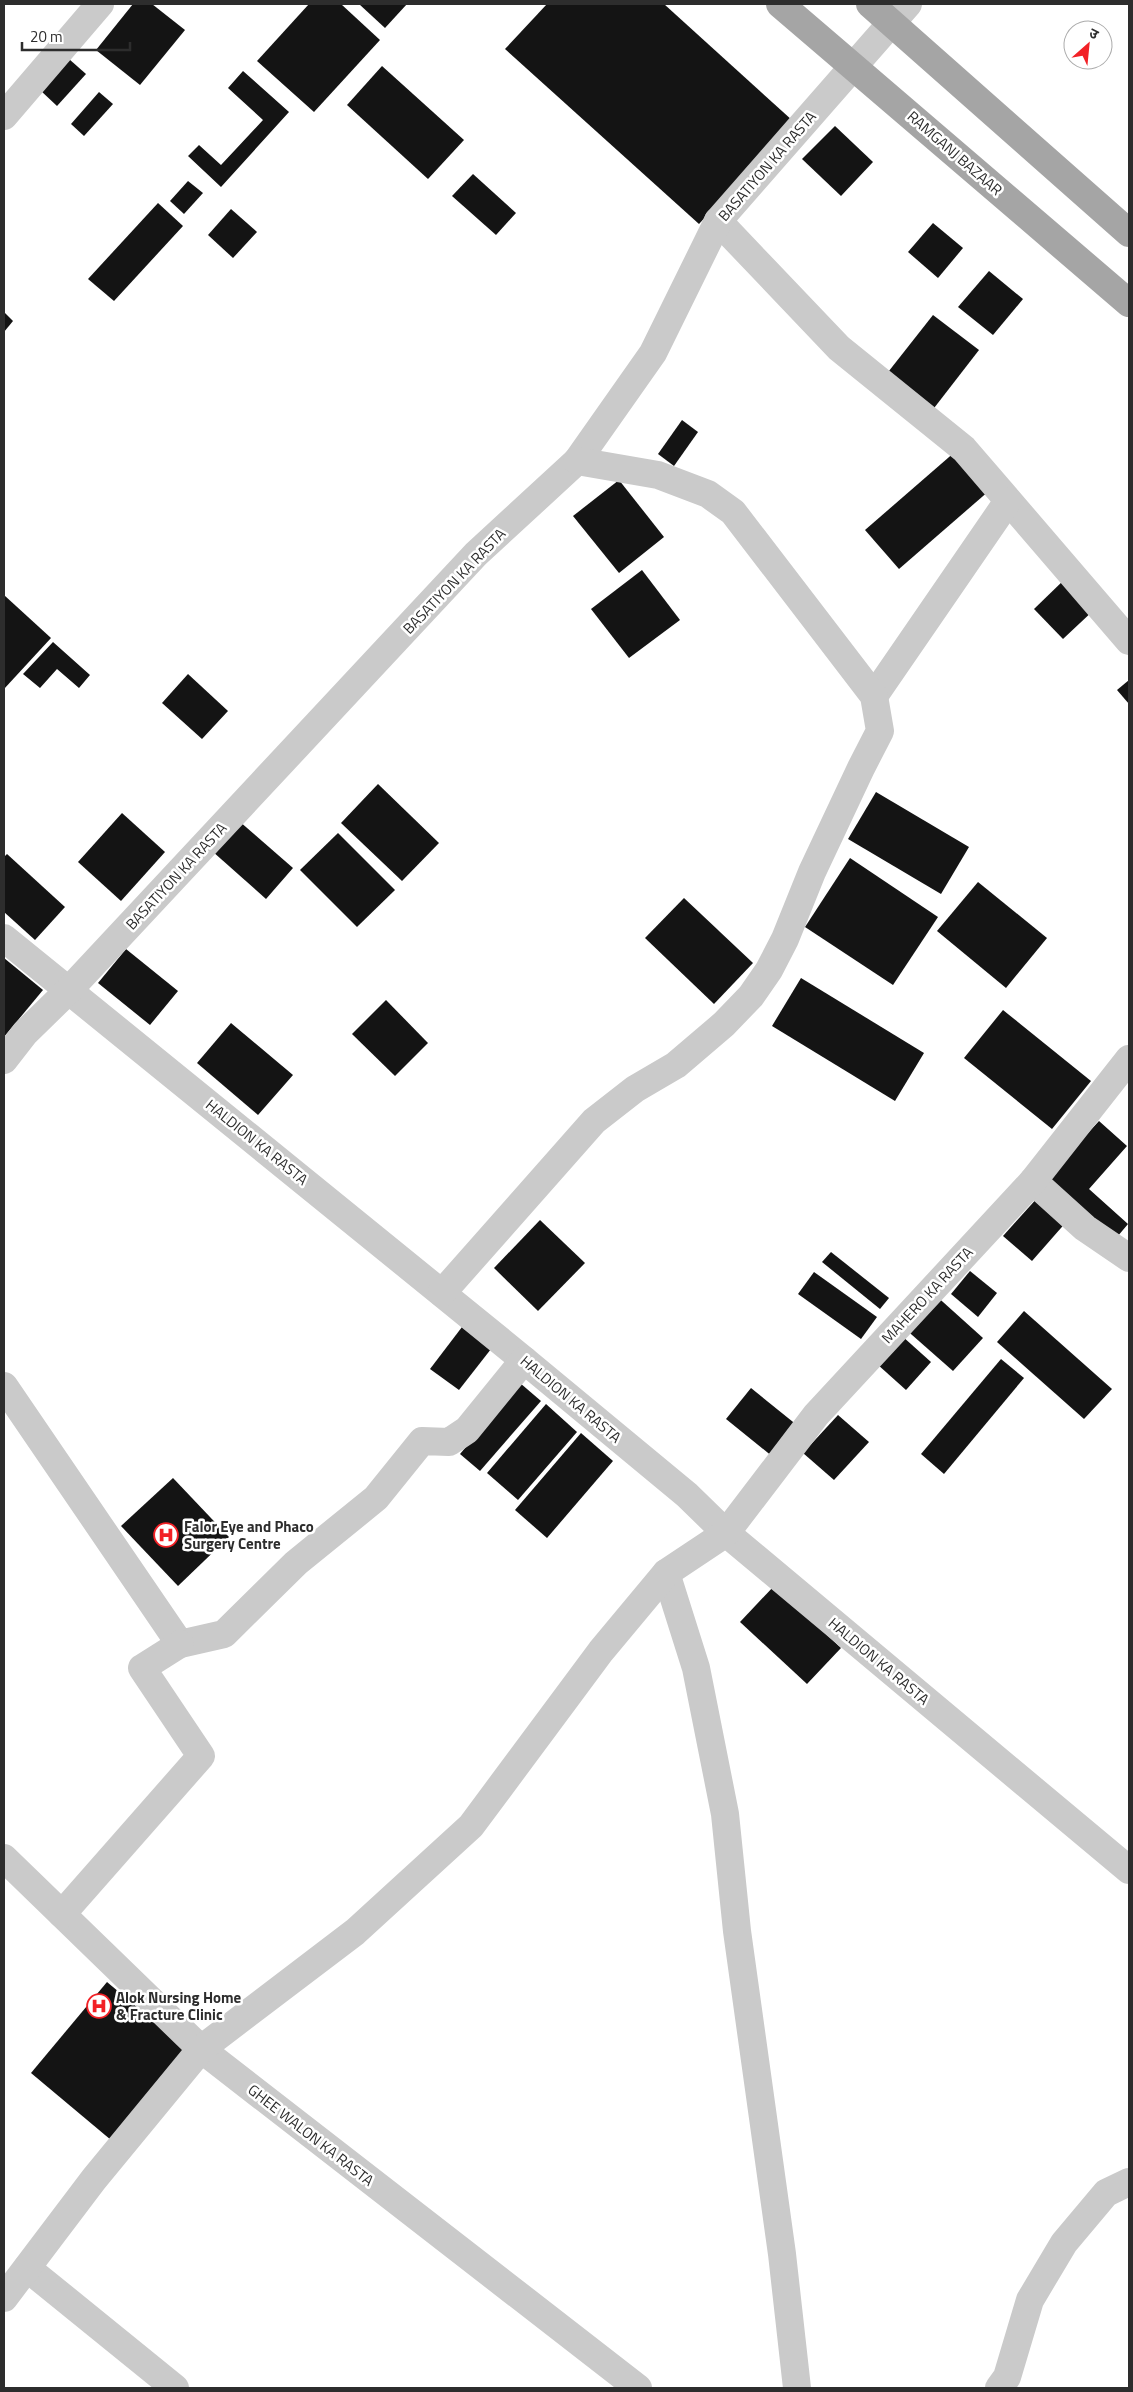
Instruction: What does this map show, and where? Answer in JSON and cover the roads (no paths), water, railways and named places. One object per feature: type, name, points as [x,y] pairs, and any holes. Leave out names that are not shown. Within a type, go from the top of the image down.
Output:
[{"type":"main road","name":"RAMGANJ BAZAAR","points":[[780,4],[1129,303]]},
{"type":"main road","points":[[870,4],[900,13],[1129,233]]},
{"type":"street","points":[[4,116],[100,4]]},
{"type":"street","name":"BASATIYON KA RASTA","points":[[4,1060],[25,1033],[69,990],[476,554],[577,461],[653,353],[718,221],[900,13]]},
{"type":"street","points":[[718,221],[839,348],[964,449],[1129,641]]},
{"type":"street","points":[[442,1293],[594,1121],[635,1089],[676,1065],[724,1024],[751,996],[769,970],[785,939],[812,872],[880,731],[874,696],[733,512],[708,494],[658,475],[577,461]]},
{"type":"street","points":[[874,696],[1008,501]]},
{"type":"street","name":"HALDION KA RASTA","points":[[4,938],[442,1293],[687,1495],[726,1534],[1129,1870]]},
{"type":"street","name":"MAHERO KA RASTA","points":[[4,2298],[94,2179],[201,2049],[355,1932],[470,1826],[600,1651],[666,1573],[726,1534],[816,1415],[1033,1181],[1129,1059]]},
{"type":"street","points":[[1033,1181],[1085,1228],[1129,1258]]},
{"type":"street","points":[[62,1914],[201,1756],[142,1668],[180,1644],[224,1634],[296,1564],[376,1498],[422,1441],[449,1442],[466,1430],[524,1360]]},
{"type":"street","points":[[4,1386],[180,1644]]},
{"type":"street","points":[[666,1573],[696,1668],[725,1814],[737,1931],[782,2254],[797,2388]]},
{"type":"street","name":"GHEE WALON KA RASTA","points":[[4,1858],[201,2049],[635,2387]]},
{"type":"street","points":[[999,2388],[1006,2377],[1030,2300],[1064,2243],[1106,2193],[1129,2182]]},
{"type":"street","points":[[27,2268],[175,2388]]},
{"type":"place","name":"Falor Eye and Phaco Surgery Centre","points":[[166,1535]]},
{"type":"place","name":"Alok Nursing Home & Fracture Clinic","points":[[99,2006]]}]
